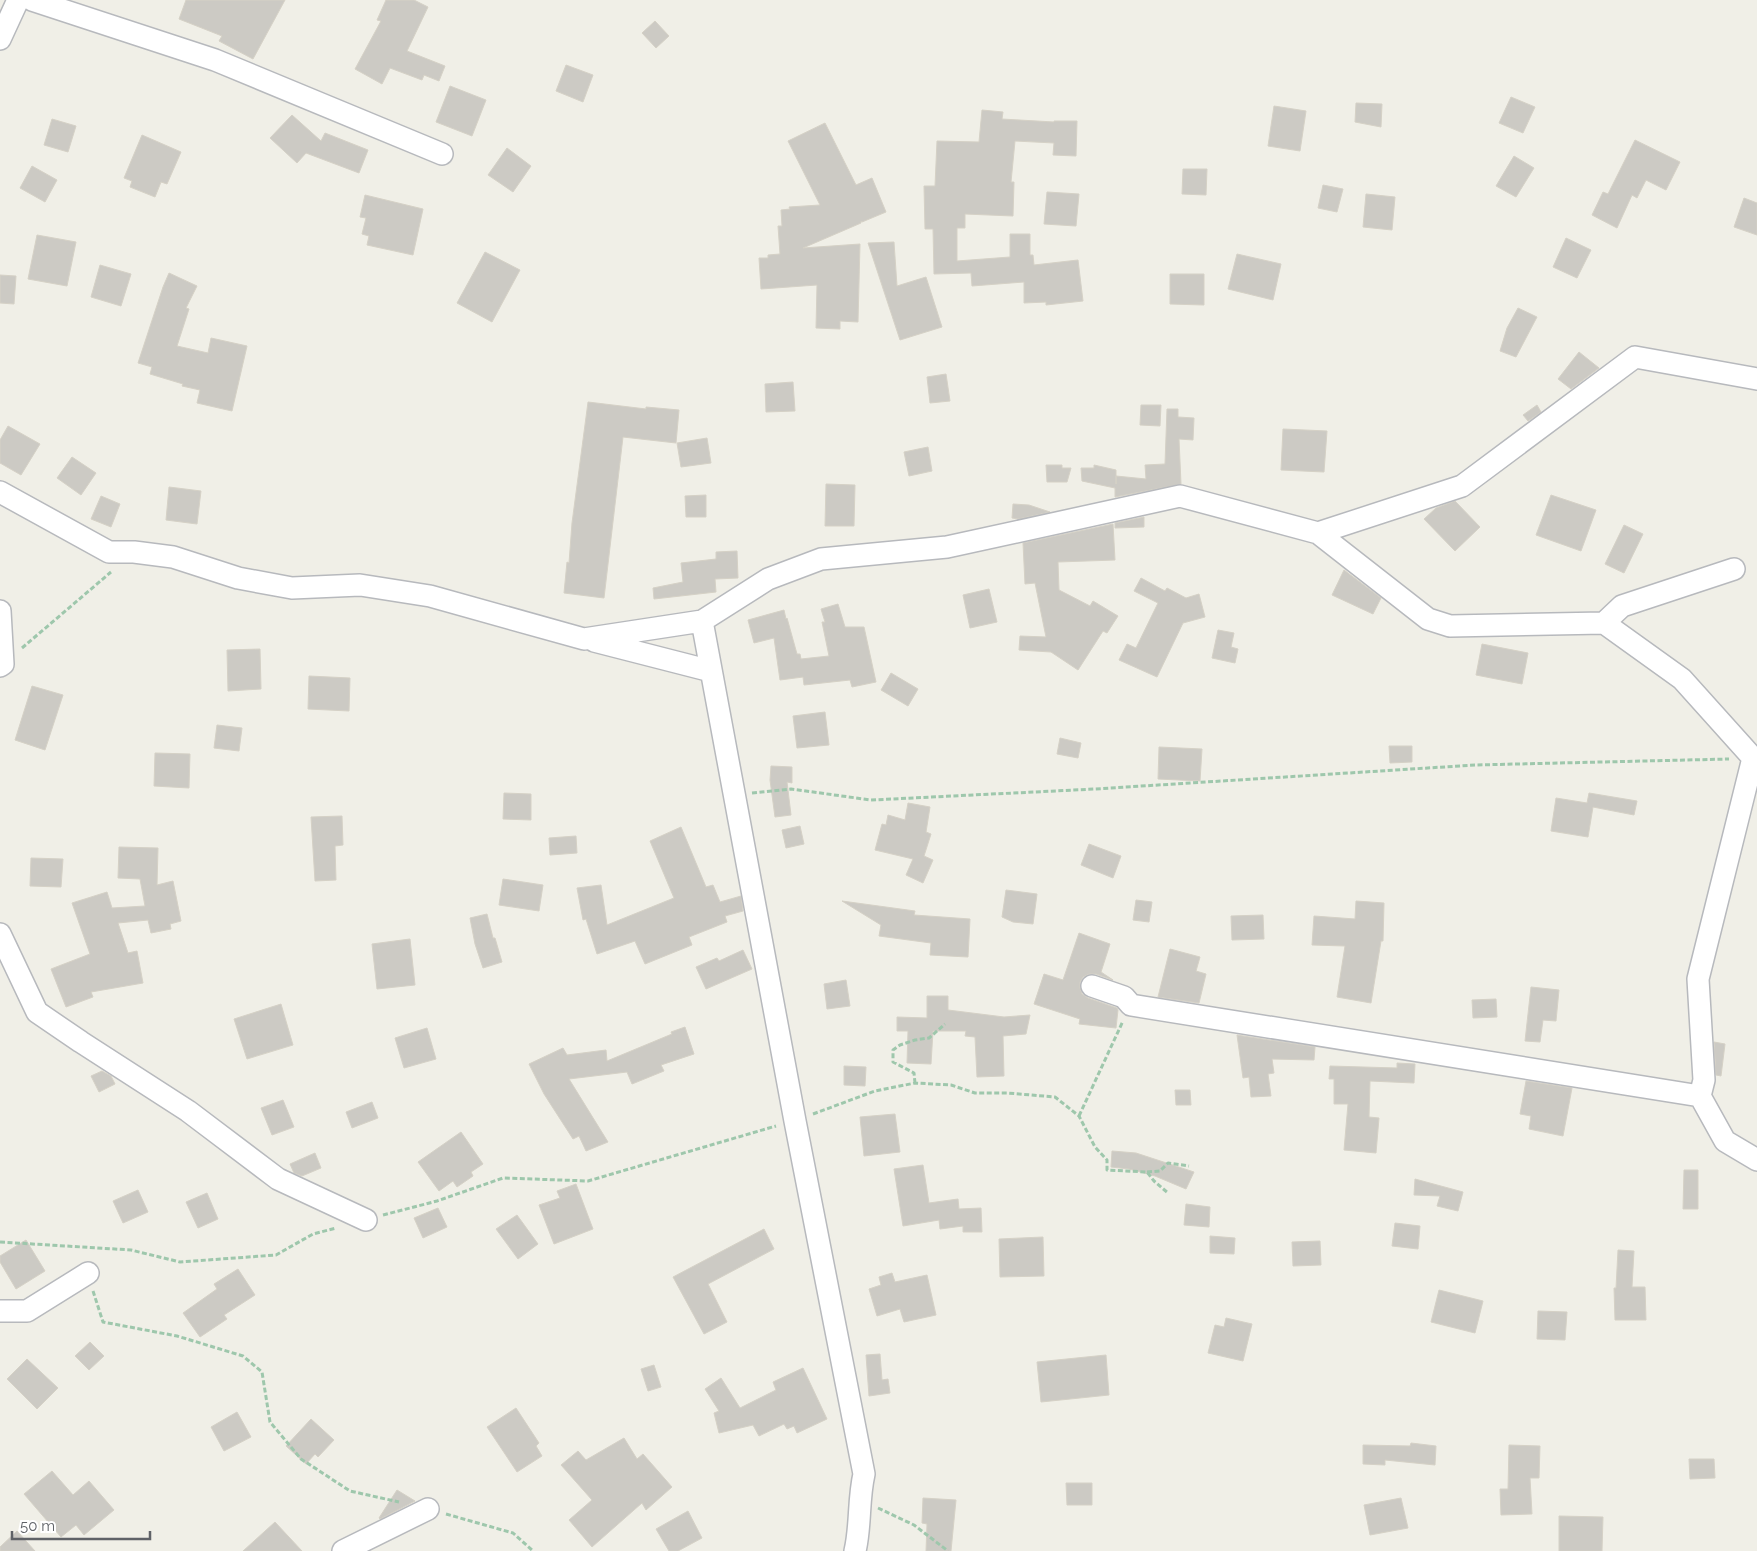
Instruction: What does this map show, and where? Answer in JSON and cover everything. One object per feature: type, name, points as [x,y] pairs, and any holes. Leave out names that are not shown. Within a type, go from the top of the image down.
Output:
[{"type":"street","points":[[0,39],[18,0]]},
{"type":"street","points":[[32,0],[215,60],[442,154]]},
{"type":"street","points":[[1318,533],[1462,486],[1635,357],[1757,379]]},
{"type":"street","points":[[0,492],[109,552],[134,552],[173,557],[238,578],[292,588],[360,585],[430,596],[584,639],[711,671]]},
{"type":"street","points":[[584,639],[702,621],[768,579],[821,559],[947,547],[1180,496],[1318,533],[1428,620],[1450,626],[1604,622],[1682,679],[1754,758],[1698,979],[1704,1080],[1700,1096],[1724,1141],[1757,1160]]},
{"type":"street","points":[[1604,622],[1622,606],[1734,569]]},
{"type":"street","points":[[0,612],[2,665]]},
{"type":"street","points":[[702,621],[795,1121],[864,1474],[855,1551]]},
{"type":"street","points":[[0,934],[36,1012],[188,1110],[278,1179],[366,1220]]},
{"type":"street","points":[[1092,986],[1124,997],[1131,1005],[1700,1096]]},
{"type":"street","points":[[0,1311],[27,1312],[88,1274]]},
{"type":"street","points":[[343,1551],[428,1508]]},
{"type":"path","points":[[2,665],[134,552]]},
{"type":"path","points":[[734,796],[791,788],[871,800],[1475,765],[1754,758]]},
{"type":"path","points":[[1079,1116],[1131,1005]]},
{"type":"path","points":[[915,1083],[914,1073],[893,1062],[892,1050],[915,1040],[929,1038],[946,1024]]},
{"type":"path","points":[[0,1242],[132,1250],[180,1262],[276,1255],[313,1234],[438,1201],[503,1178],[588,1181],[795,1121],[875,1091],[915,1083],[951,1085],[975,1094],[1007,1093],[1055,1098],[1079,1116],[1096,1147],[1107,1160],[1107,1170],[1160,1171],[1168,1163],[1189,1166]]},
{"type":"path","points":[[1147,1172],[1168,1193]]},
{"type":"path","points":[[88,1274],[102,1322],[177,1336],[243,1356],[262,1372],[270,1422],[301,1459],[350,1491],[428,1508],[513,1534],[533,1551]]},
{"type":"path","points":[[861,1489],[879,1509],[914,1525],[948,1551]]},
{"type":"building","points":[[186,0],[285,0],[253,59],[219,41],[222,36],[179,19]]},
{"type":"building","points":[[386,0],[414,0],[428,7],[407,51],[445,66],[439,81],[424,75],[422,80],[390,68],[382,84],[355,69],[381,21],[377,20]]},
{"type":"building","points":[[655,21],[669,36],[656,48],[642,33]]},
{"type":"building","points":[[566,65],[593,75],[583,102],[556,91]]},
{"type":"building","points":[[450,86],[486,100],[472,136],[436,122]]},
{"type":"building","points":[[1511,97],[1535,107],[1523,133],[1499,123]]},
{"type":"building","points":[[1356,103],[1382,104],[1381,127],[1355,122]]},
{"type":"building","points":[[1274,106],[1306,111],[1300,151],[1268,146]]},
{"type":"building","points":[[982,110],[1003,112],[1002,119],[1054,122],[1077,121],[1076,156],[1053,155],[1054,143],[1015,141],[1011,182],[1014,182],[1013,216],[965,214],[965,228],[957,228],[957,261],[1010,257],[1010,234],[1030,234],[1030,255],[1033,255],[1034,265],[1078,260],[1083,301],[1046,305],[1046,302],[1024,303],[1024,282],[972,286],[971,273],[934,274],[933,229],[925,229],[924,186],[935,186],[937,141],[979,142]]},
{"type":"building","points":[[292,115],[321,141],[325,133],[368,150],[359,173],[306,153],[297,163],[270,138]]},
{"type":"building","points":[[52,119],[76,126],[68,152],[44,145]]},
{"type":"building","points":[[825,123],[856,185],[872,178],[886,212],[861,221],[861,223],[803,248],[860,244],[858,322],[840,321],[840,329],[816,328],[817,285],[761,289],[759,258],[768,258],[768,255],[780,254],[778,226],[782,226],[781,210],[790,209],[789,207],[820,205],[788,141]]},
{"type":"building","points":[[142,135],[181,152],[167,184],[161,182],[155,197],[130,187],[132,181],[124,178]]},
{"type":"building","points":[[1635,140],[1680,162],[1666,190],[1646,180],[1637,198],[1632,195],[1617,228],[1592,215],[1603,192],[1608,194]]},
{"type":"building","points":[[507,148],[531,166],[513,192],[488,175]]},
{"type":"building","points":[[1514,156],[1534,168],[1516,197],[1496,186]]},
{"type":"building","points":[[32,166],[57,180],[45,202],[20,188]]},
{"type":"building","points":[[1183,169],[1207,169],[1206,195],[1182,194]]},
{"type":"building","points":[[1323,185],[1343,189],[1337,212],[1318,208]]},
{"type":"building","points":[[1047,192],[1079,194],[1076,226],[1044,224]]},
{"type":"building","points":[[1366,194],[1395,197],[1392,230],[1363,227]]},
{"type":"building","points":[[365,195],[423,209],[413,255],[367,245],[369,236],[362,234],[366,218],[360,217]]},
{"type":"building","points":[[1744,198],[1757,203],[1757,235],[1734,227]]},
{"type":"building","points":[[37,235],[76,242],[67,286],[28,279]]},
{"type":"building","points":[[1566,238],[1591,250],[1577,278],[1553,267]]},
{"type":"building","points":[[894,242],[897,286],[926,277],[942,327],[900,340],[868,243]]},
{"type":"building","points":[[485,252],[520,270],[492,322],[457,303]]},
{"type":"building","points":[[1237,254],[1281,264],[1273,300],[1228,289]]},
{"type":"building","points":[[100,265],[131,274],[121,306],[91,297]]},
{"type":"building","points":[[169,273],[197,286],[186,308],[189,309],[177,346],[208,353],[211,338],[247,346],[232,411],[197,403],[200,390],[182,386],[183,384],[150,374],[152,367],[138,363]]},
{"type":"building","points":[[1170,274],[1204,274],[1204,305],[1170,304]]},
{"type":"building","points":[[0,275],[16,276],[14,304],[0,303]]},
{"type":"building","points":[[1518,308],[1537,317],[1516,357],[1500,351],[1507,328]]},
{"type":"building","points":[[1579,352],[1599,368],[1571,389],[1558,379]]},
{"type":"building","points":[[946,374],[950,401],[930,403],[927,377]]},
{"type":"building","points":[[793,382],[795,411],[766,412],[765,384]]},
{"type":"building","points":[[588,402],[646,409],[646,407],[679,410],[676,443],[623,437],[604,598],[564,593]]},
{"type":"building","points":[[1141,405],[1161,405],[1160,426],[1140,425]]},
{"type":"building","points":[[1537,405],[1541,412],[1528,421],[1523,415]]},
{"type":"building","points":[[1167,409],[1178,409],[1178,417],[1194,418],[1193,440],[1179,439],[1181,484],[1115,497],[1115,488],[1082,481],[1081,468],[1094,468],[1094,465],[1116,470],[1116,476],[1146,479],[1145,465],[1165,464]]},
{"type":"building","points":[[8,426],[40,444],[21,475],[0,463],[0,440]]},
{"type":"building","points":[[1283,429],[1327,431],[1324,472],[1281,470]]},
{"type":"building","points":[[707,438],[711,463],[681,467],[677,443]]},
{"type":"building","points":[[928,447],[932,471],[909,476],[904,452]]},
{"type":"building","points":[[72,457],[96,473],[81,495],[57,478]]},
{"type":"building","points":[[1046,465],[1062,465],[1062,468],[1071,468],[1067,482],[1047,482]]},
{"type":"building","points":[[826,484],[855,485],[854,526],[825,526]]},
{"type":"building","points":[[169,487],[201,491],[197,524],[166,520]]},
{"type":"building","points":[[706,495],[706,517],[686,517],[685,496]]},
{"type":"building","points":[[1551,495],[1596,510],[1581,551],[1536,535]]},
{"type":"building","points":[[101,496],[120,504],[111,527],[91,519]]},
{"type":"building","points":[[1455,501],[1480,527],[1455,551],[1424,519],[1436,508]]},
{"type":"building","points":[[1013,504],[1029,505],[1050,512],[1018,519],[1012,518]]},
{"type":"building","points":[[1144,517],[1144,527],[1115,528],[1115,523]]},
{"type":"building","points":[[1113,524],[1115,560],[1058,562],[1059,590],[1090,606],[1093,601],[1118,616],[1107,633],[1103,631],[1078,670],[1051,652],[1019,650],[1020,636],[1046,637],[1035,583],[1025,584],[1023,543]]},
{"type":"building","points":[[1624,525],[1643,534],[1624,573],[1605,564]]},
{"type":"building","points":[[737,551],[738,578],[715,579],[716,592],[654,599],[653,588],[683,582],[681,563],[716,559],[716,552]]},
{"type":"building","points":[[1344,570],[1381,598],[1373,614],[1332,595]]},
{"type":"building","points":[[1141,578],[1165,591],[1167,588],[1186,598],[1199,594],[1205,617],[1183,623],[1157,677],[1119,660],[1127,644],[1136,648],[1158,603],[1134,591]]},
{"type":"building","points":[[989,589],[997,622],[970,628],[963,595]]},
{"type":"building","points":[[838,604],[845,627],[864,627],[876,682],[852,687],[850,680],[804,685],[803,677],[780,680],[774,638],[754,643],[748,620],[784,610],[797,654],[800,654],[801,659],[829,656],[822,622],[825,622],[821,609]]},
{"type":"building","points":[[1218,630],[1234,633],[1231,647],[1238,649],[1235,663],[1212,658]]},
{"type":"building","points":[[1482,644],[1528,653],[1522,684],[1476,675]]},
{"type":"building","points":[[260,649],[261,689],[228,691],[227,650]]},
{"type":"building","points":[[891,673],[918,689],[908,706],[881,690]]},
{"type":"building","points":[[309,676],[350,678],[349,711],[308,709]]},
{"type":"building","points":[[32,686],[63,695],[45,750],[15,740]]},
{"type":"building","points":[[825,712],[829,745],[797,748],[793,716]]},
{"type":"building","points":[[217,725],[242,728],[239,751],[214,748]]},
{"type":"building","points":[[1060,738],[1081,743],[1078,758],[1057,754]]},
{"type":"building","points":[[1389,746],[1412,746],[1412,762],[1390,763]]},
{"type":"building","points":[[1159,747],[1202,749],[1200,781],[1158,779]]},
{"type":"building","points":[[155,753],[190,754],[189,788],[154,786]]},
{"type":"building","points":[[771,766],[792,767],[792,783],[787,782],[791,815],[775,817],[770,780]]},
{"type":"building","points":[[504,793],[531,794],[531,820],[503,819]]},
{"type":"building","points":[[1589,793],[1637,801],[1634,815],[1593,807],[1588,837],[1551,831],[1556,798],[1587,803]]},
{"type":"building","points":[[908,803],[930,807],[926,832],[931,834],[924,856],[933,860],[923,883],[906,875],[913,859],[875,850],[882,824],[886,825],[888,815],[905,820]]},
{"type":"building","points":[[342,816],[343,845],[335,846],[336,880],[315,881],[311,817]]},
{"type":"building","points":[[800,826],[804,844],[786,848],[782,830]]},
{"type":"building","points":[[681,827],[706,887],[713,885],[720,902],[741,896],[743,911],[725,916],[727,922],[689,937],[692,945],[645,964],[635,941],[597,954],[586,919],[583,920],[577,888],[601,885],[607,925],[674,898],[650,841]]},
{"type":"building","points":[[576,836],[577,853],[550,855],[549,838]]},
{"type":"building","points":[[1089,844],[1121,856],[1113,878],[1081,865]]},
{"type":"building","points":[[119,847],[158,848],[157,885],[173,881],[181,921],[170,924],[171,929],[151,933],[148,920],[118,923],[128,953],[137,951],[143,983],[91,992],[93,997],[66,1007],[51,969],[90,954],[72,903],[107,892],[112,908],[145,906],[140,879],[118,878]]},
{"type":"building","points":[[31,858],[63,859],[61,887],[30,886]]},
{"type":"building","points":[[503,879],[543,885],[539,911],[499,905]]},
{"type":"building","points":[[1006,890],[1037,894],[1033,924],[1013,922],[1002,917]]},
{"type":"building","points":[[1136,900],[1152,902],[1149,922],[1133,920]]},
{"type":"building","points":[[842,901],[915,911],[914,915],[970,919],[968,957],[930,955],[931,943],[879,936],[881,925]]},
{"type":"building","points":[[1356,901],[1384,903],[1383,941],[1381,941],[1371,1003],[1337,997],[1345,946],[1312,945],[1314,916],[1355,919]]},
{"type":"building","points":[[487,914],[502,962],[483,968],[475,944],[470,918]]},
{"type":"building","points":[[1263,915],[1264,939],[1232,940],[1231,916]]},
{"type":"building","points":[[1079,933],[1110,944],[1101,972],[1113,980],[1096,974],[1089,974],[1083,977],[1080,982],[1080,988],[1082,994],[1088,998],[1117,1008],[1116,1028],[1079,1024],[1080,1019],[1034,1004],[1044,974],[1063,980]]},
{"type":"building","points":[[410,939],[415,985],[377,989],[372,944]]},
{"type":"building","points":[[1170,949],[1200,957],[1196,971],[1206,974],[1199,1003],[1158,997]]},
{"type":"building","points":[[743,950],[752,969],[706,989],[696,967],[717,958],[719,961]]},
{"type":"building","points":[[846,980],[850,1006],[827,1009],[824,984]]},
{"type":"building","points":[[1531,987],[1559,990],[1556,1021],[1543,1020],[1540,1042],[1525,1041]]},
{"type":"building","points":[[927,996],[948,996],[948,1010],[1004,1017],[1030,1015],[1026,1034],[1003,1036],[1004,1076],[977,1077],[975,1037],[965,1036],[966,1031],[933,1031],[931,1064],[907,1063],[908,1031],[897,1031],[897,1017],[927,1018]]},
{"type":"building","points":[[1496,999],[1497,1017],[1473,1018],[1472,1000]]},
{"type":"building","points":[[281,1004],[293,1045],[247,1059],[234,1019]]},
{"type":"building","points":[[685,1027],[694,1054],[661,1065],[664,1071],[632,1084],[627,1072],[569,1079],[608,1142],[586,1151],[579,1136],[573,1139],[544,1094],[529,1064],[563,1048],[567,1055],[606,1050],[607,1061]]},
{"type":"building","points":[[427,1028],[436,1059],[404,1068],[395,1038]]},
{"type":"building","points":[[1237,1035],[1315,1047],[1314,1060],[1272,1059],[1274,1073],[1268,1074],[1271,1096],[1251,1097],[1249,1077],[1243,1078]]},
{"type":"building","points":[[1714,1042],[1725,1044],[1721,1076],[1716,1075]]},
{"type":"building","points":[[1397,1063],[1415,1064],[1414,1083],[1370,1081],[1369,1117],[1379,1118],[1376,1153],[1344,1150],[1348,1104],[1334,1104],[1334,1079],[1329,1079],[1330,1066],[1397,1068]]},
{"type":"building","points":[[844,1066],[866,1067],[865,1086],[844,1085]]},
{"type":"building","points":[[102,1071],[111,1076],[115,1084],[99,1092],[91,1076]]},
{"type":"building","points":[[1526,1081],[1572,1088],[1563,1136],[1529,1129],[1531,1116],[1520,1114]]},
{"type":"building","points":[[1175,1090],[1190,1090],[1191,1105],[1176,1105]]},
{"type":"building","points":[[283,1100],[294,1127],[272,1135],[261,1108]]},
{"type":"building","points":[[372,1102],[378,1118],[352,1128],[346,1112]]},
{"type":"building","points":[[895,1114],[900,1152],[864,1156],[860,1117]]},
{"type":"building","points":[[461,1132],[483,1164],[471,1172],[473,1176],[457,1187],[453,1181],[439,1191],[418,1162]]},
{"type":"building","points":[[1112,1151],[1136,1153],[1194,1172],[1186,1189],[1155,1176],[1129,1169],[1111,1167]]},
{"type":"building","points":[[315,1153],[321,1168],[302,1176],[294,1173],[290,1164]]},
{"type":"building","points":[[923,1165],[929,1203],[958,1199],[959,1209],[981,1208],[982,1232],[963,1232],[963,1226],[940,1229],[939,1220],[903,1226],[894,1169]]},
{"type":"building","points":[[1684,1170],[1698,1170],[1698,1209],[1683,1209]]},
{"type":"building","points":[[1415,1179],[1463,1192],[1458,1211],[1437,1206],[1440,1196],[1414,1195]]},
{"type":"building","points":[[576,1184],[593,1229],[554,1244],[539,1205],[560,1198],[557,1191]]},
{"type":"building","points":[[138,1190],[148,1212],[123,1223],[113,1201]]},
{"type":"building","points":[[207,1193],[218,1219],[198,1228],[186,1202]]},
{"type":"building","points":[[1186,1204],[1210,1207],[1209,1227],[1184,1225]]},
{"type":"building","points":[[438,1208],[447,1227],[423,1238],[414,1218]]},
{"type":"building","points":[[517,1215],[538,1244],[518,1259],[496,1229]]},
{"type":"building","points":[[1395,1223],[1420,1226],[1418,1249],[1392,1246]]},
{"type":"building","points":[[764,1229],[774,1249],[708,1284],[727,1322],[704,1334],[673,1277]]},
{"type":"building","points":[[1210,1236],[1235,1238],[1234,1254],[1210,1253]]},
{"type":"building","points":[[1043,1237],[1044,1276],[1000,1277],[999,1239]]},
{"type":"building","points":[[26,1240],[45,1271],[16,1289],[0,1262],[0,1256]]},
{"type":"building","points":[[1320,1241],[1321,1265],[1293,1266],[1292,1242]]},
{"type":"building","points":[[1618,1250],[1634,1251],[1632,1287],[1645,1287],[1646,1320],[1615,1320],[1614,1288],[1616,1288]]},
{"type":"building","points":[[238,1269],[255,1295],[224,1315],[227,1319],[200,1337],[183,1313],[217,1289],[214,1284]]},
{"type":"building","points":[[892,1273],[895,1282],[927,1275],[936,1315],[904,1322],[900,1309],[877,1316],[869,1289],[881,1285],[879,1277]]},
{"type":"building","points":[[1439,1290],[1483,1301],[1475,1333],[1431,1322]]},
{"type":"building","points":[[1538,1311],[1567,1312],[1565,1340],[1537,1339]]},
{"type":"building","points":[[1226,1318],[1252,1324],[1243,1361],[1208,1353],[1215,1325],[1224,1327]]},
{"type":"building","points":[[90,1342],[104,1356],[89,1370],[75,1356]]},
{"type":"building","points":[[880,1354],[882,1380],[888,1379],[890,1393],[869,1396],[866,1355]]},
{"type":"building","points":[[1106,1355],[1109,1395],[1041,1402],[1037,1362]]},
{"type":"building","points":[[27,1359],[58,1388],[37,1409],[7,1379]]},
{"type":"building","points":[[654,1365],[661,1387],[648,1391],[641,1369]]},
{"type":"building","points":[[803,1368],[827,1419],[797,1433],[794,1426],[787,1429],[784,1424],[759,1436],[753,1425],[719,1433],[714,1413],[719,1411],[705,1389],[721,1378],[740,1408],[776,1390],[773,1382]]},
{"type":"building","points":[[516,1408],[539,1443],[536,1446],[542,1456],[517,1472],[487,1427]]},
{"type":"building","points":[[237,1412],[251,1437],[224,1451],[211,1427]]},
{"type":"building","points":[[311,1419],[334,1440],[318,1457],[315,1454],[306,1464],[286,1446]]},
{"type":"building","points":[[624,1438],[637,1459],[643,1454],[672,1487],[646,1510],[642,1503],[592,1547],[569,1520],[592,1500],[561,1465],[578,1451],[586,1460]]},
{"type":"building","points":[[1411,1443],[1436,1446],[1435,1465],[1385,1460],[1385,1465],[1363,1464],[1363,1445],[1410,1446]]},
{"type":"building","points":[[1509,1445],[1540,1446],[1539,1478],[1530,1478],[1532,1514],[1501,1515],[1500,1489],[1508,1489]]},
{"type":"building","points":[[1689,1459],[1714,1459],[1715,1478],[1690,1479]]},
{"type":"building","points":[[52,1471],[73,1495],[89,1481],[114,1510],[84,1535],[76,1525],[61,1537],[24,1494]]},
{"type":"building","points":[[1066,1483],[1092,1483],[1092,1505],[1067,1505]]},
{"type":"building","points":[[397,1490],[415,1501],[380,1519],[379,1518]]},
{"type":"building","points":[[923,1498],[956,1500],[951,1551],[926,1551],[927,1524],[922,1523]]},
{"type":"building","points":[[1401,1498],[1408,1528],[1370,1535],[1364,1505]]},
{"type":"building","points":[[688,1511],[702,1538],[678,1551],[669,1551],[656,1529]]},
{"type":"building","points":[[1559,1516],[1603,1517],[1602,1551],[1559,1551]]},
{"type":"building","points":[[275,1522],[302,1551],[243,1551]]},
{"type":"building","points":[[17,1531],[35,1551],[0,1551],[0,1547]]}]
